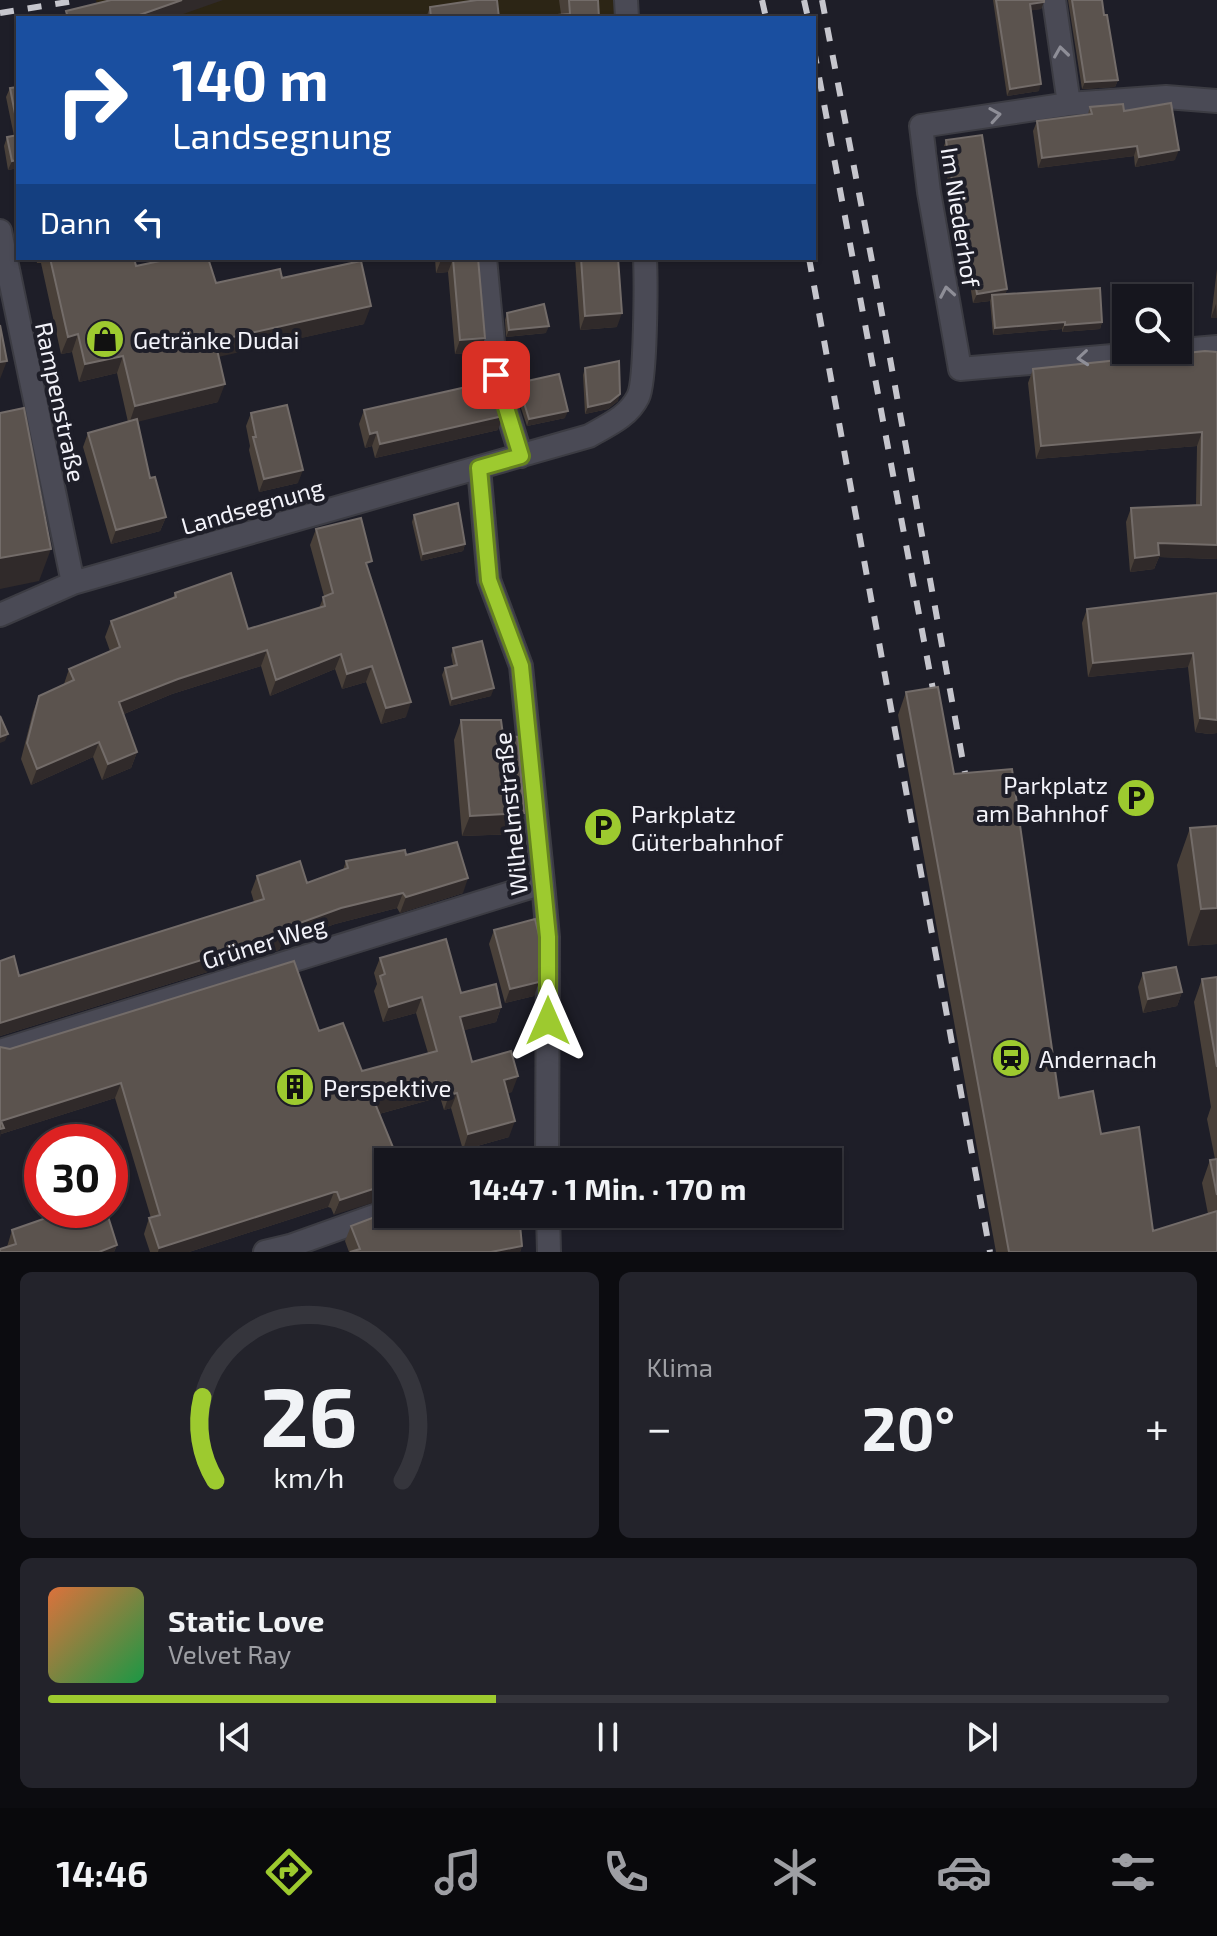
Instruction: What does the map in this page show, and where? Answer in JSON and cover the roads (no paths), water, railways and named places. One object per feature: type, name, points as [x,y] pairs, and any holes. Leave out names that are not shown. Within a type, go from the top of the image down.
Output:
[{"type":"street","points":[[1054,0],[1069,104]]},
{"type":"street","name":"Im Niederhof","points":[[1217,101],[1166,97],[1069,104],[921,126],[929,192],[960,369],[1217,347]]},
{"type":"street","name":"Rampenstraße","points":[[0,231],[73,583]]},
{"type":"street","points":[[485,260],[496,375],[521,456]]},
{"type":"street","name":"Landsegnung","points":[[0,615],[73,583],[589,436],[622,417],[640,395],[647,287],[645,260]]},
{"type":"street","name":"Wilhelmstraße","points":[[479,468],[489,580],[521,666],[543,883],[548,937],[547,1148]]},
{"type":"street","name":"Grüner Weg","points":[[0,1051],[543,883]]},
{"type":"street","points":[[265,1252],[374,1216]]},
{"type":"street","points":[[548,1228],[549,1252]]},
{"type":"railway","points":[[0,13],[80,0]]},
{"type":"railway","points":[[762,0],[766,16]]},
{"type":"railway","points":[[804,0],[808,16]]},
{"type":"railway","points":[[822,0],[969,795]]},
{"type":"railway","points":[[816,61],[937,711]]},
{"type":"railway","points":[[809,260],[990,1252]]},
{"type":"place","name":"Getränke Dudai","points":[[105,339]]},
{"type":"place","name":"Parkplatz am Bahnhof","points":[[1136,798]]},
{"type":"place","name":"Parkplatz Güterbahnhof","points":[[603,827]]},
{"type":"place","name":"Andernach","points":[[1011,1058]]},
{"type":"place","name":"Perspektive","points":[[295,1087]]}]
